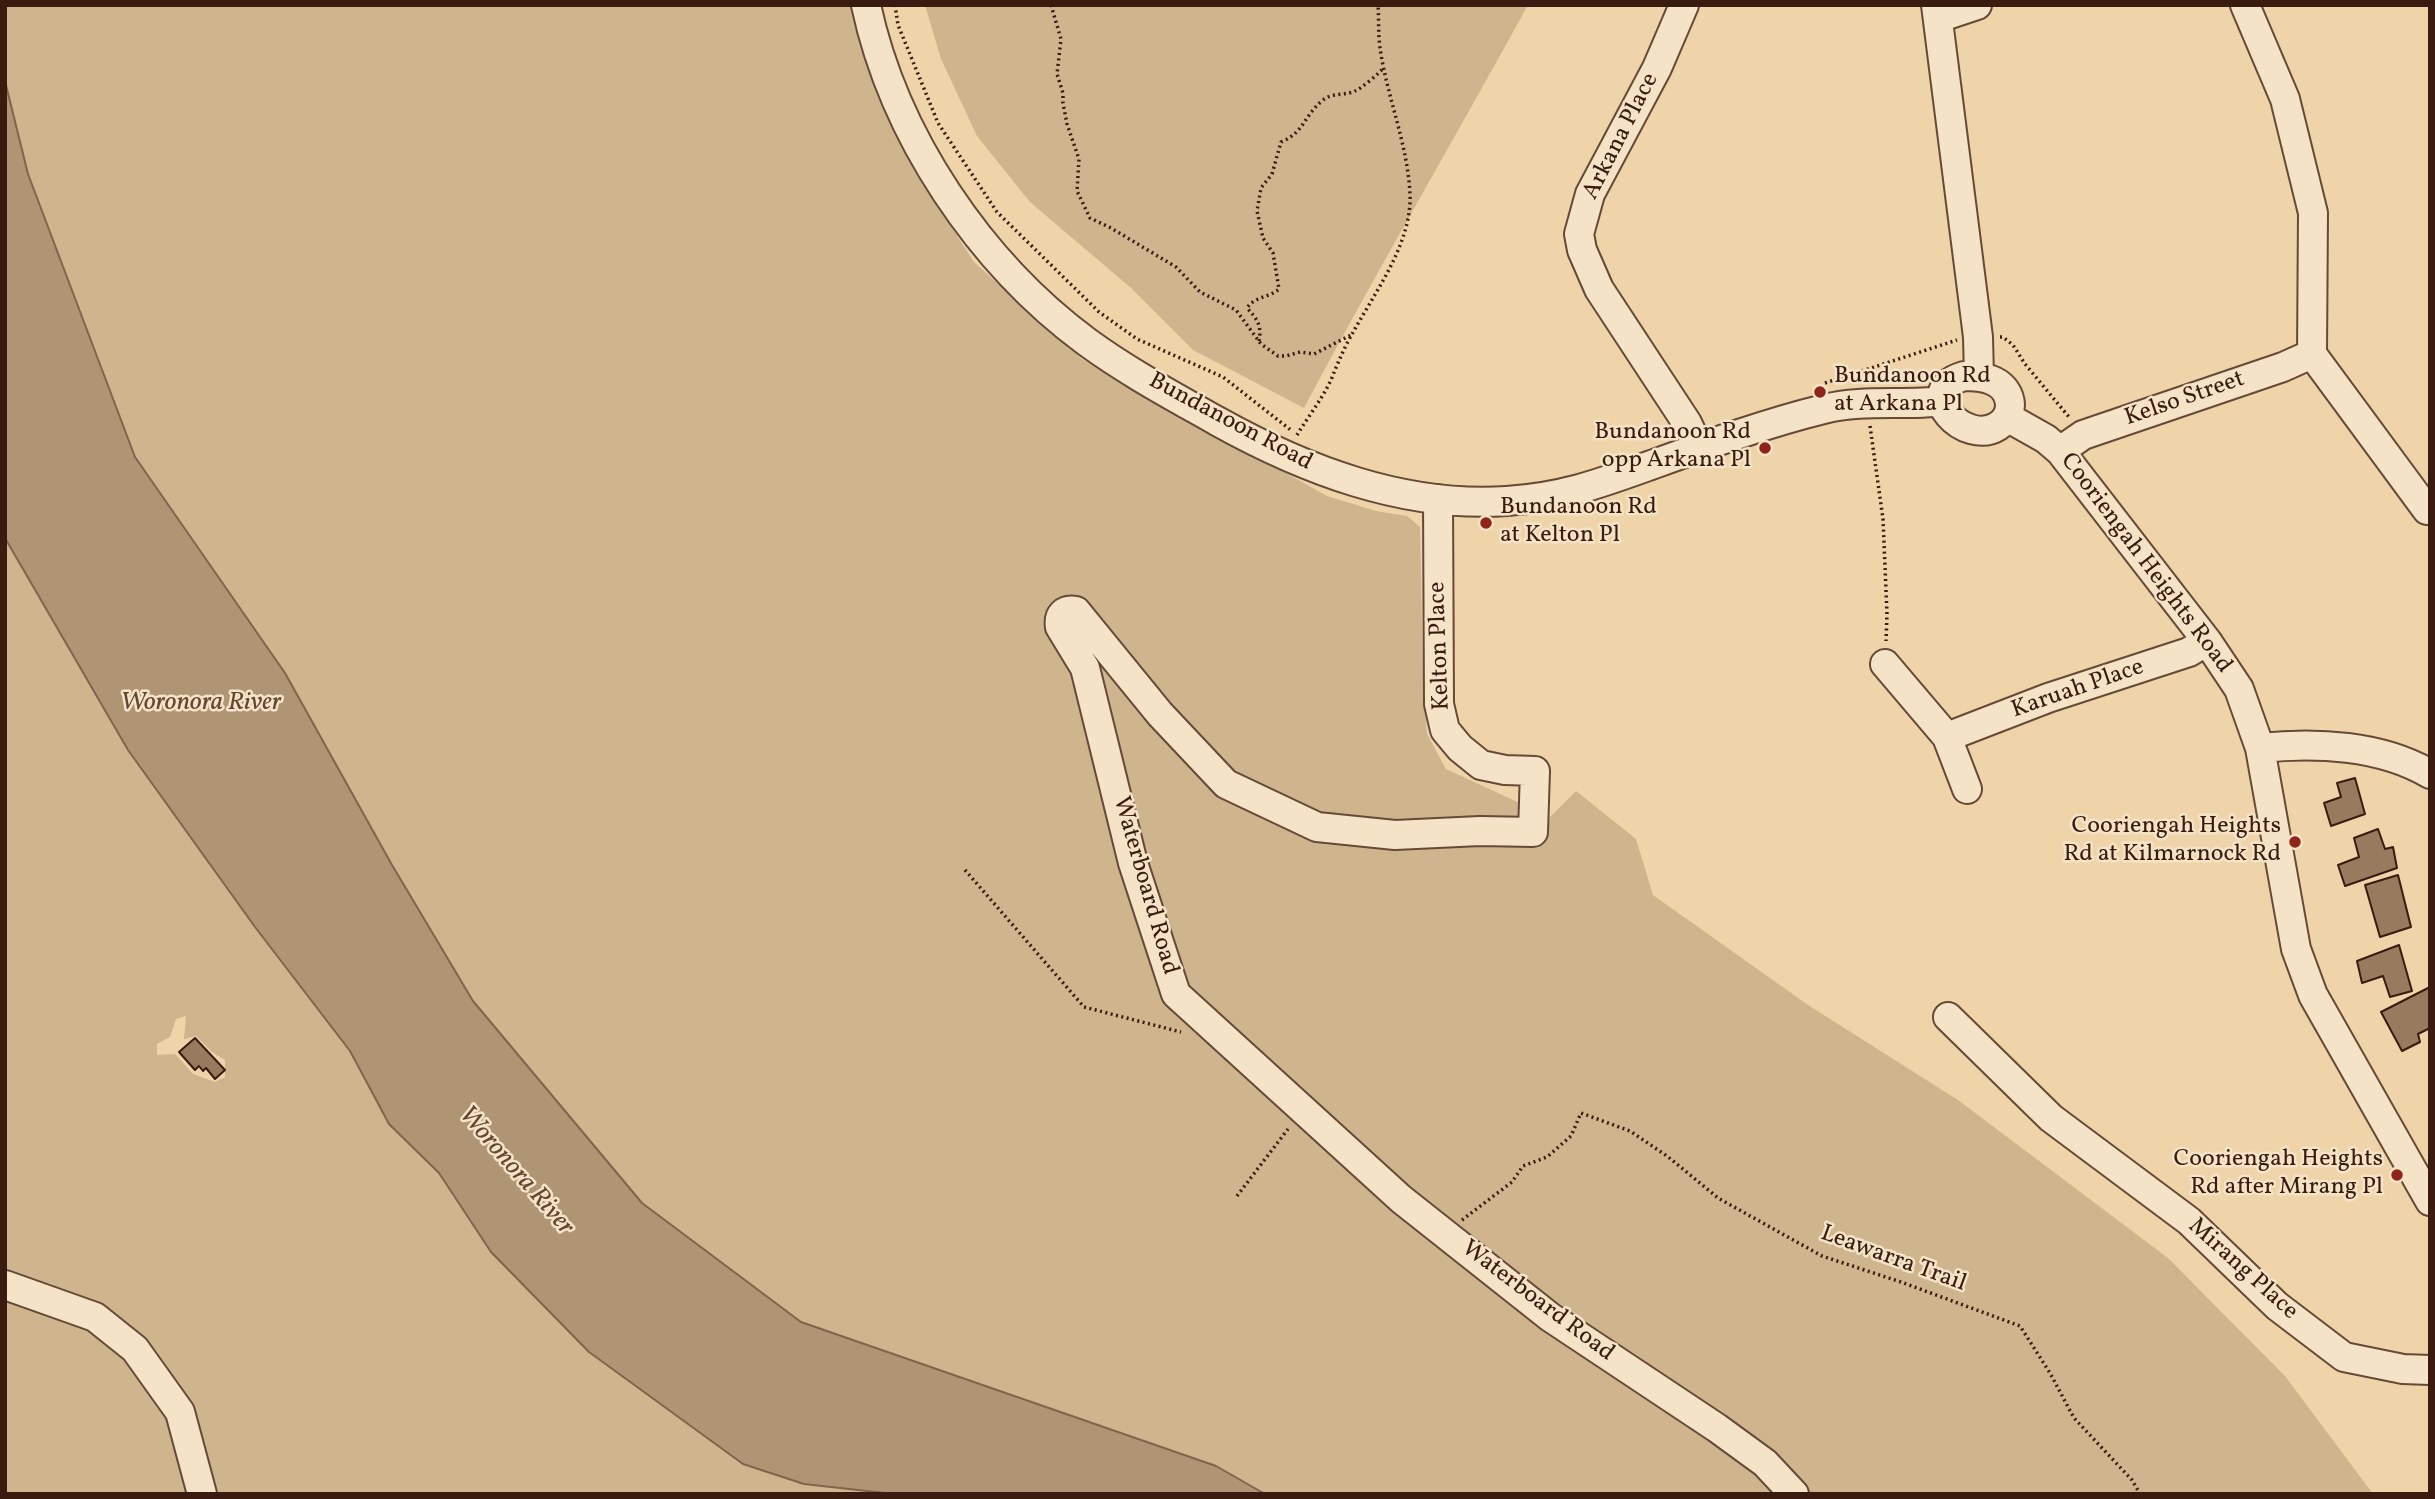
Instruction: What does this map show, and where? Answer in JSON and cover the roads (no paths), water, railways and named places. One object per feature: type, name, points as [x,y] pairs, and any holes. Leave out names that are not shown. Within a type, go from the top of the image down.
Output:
[{"type":"street","name":"Bundanoon Road","points":[[866,5],[885,70],[902,114],[926,159],[965,220],[989,249],[1058,318],[1086,341],[1202,413],[1277,452],[1349,480],[1388,490],[1470,502],[1565,494],[1825,409],[1868,402],[1943,401]]},
{"type":"street","name":"Arkana Place","points":[[1684,5],[1657,68],[1590,194],[1579,234],[1582,250],[1599,289],[1687,423],[1700,450]]},
{"type":"street","points":[[1977,5],[1937,12],[1978,337],[1979,377]]},
{"type":"street","points":[[2245,5],[2285,99],[2313,213],[2312,354],[2427,510]]},
{"type":"street","name":"Kelso Street","points":[[2071,443],[2283,367],[2312,354]]},
{"type":"street","points":[[1964,376],[1979,377],[2002,386],[2009,397],[2010,408],[2007,417],[1997,427],[1988,430],[1976,429],[1959,425],[1951,419],[1943,401],[1943,393],[1953,379],[1964,376]]},
{"type":"street","name":"Cooriengah Heights Road","points":[[2007,417],[2046,439],[2071,443],[2239,689],[2260,748],[2296,949],[2303,972],[2313,995],[2430,1201]]},
{"type":"street","name":"Kelton Place","points":[[1438,499],[1439,704],[1445,730],[1460,748],[1481,765],[1505,770],[1535,771]]},
{"type":"street","name":"Waterboard Road","points":[[1535,771],[1533,832],[1480,831],[1395,835],[1317,827],[1226,784],[1160,714],[1076,611],[1062,613],[1059,620],[1060,627],[1085,668],[1133,863],[1176,995],[1401,1199],[1550,1317],[1765,1463],[1794,1494]]},
{"type":"street","name":"Karuah Place","points":[[1947,737],[2048,698],[2189,652],[2207,640]]},
{"type":"street","points":[[1885,664],[1947,737],[1967,789]]},
{"type":"street","points":[[2260,748],[2291,744],[2345,748],[2401,760],[2430,774]]},
{"type":"street","name":"Mirang Place","points":[[1948,1017],[2051,1118],[2189,1221],[2277,1306],[2344,1357],[2403,1369],[2430,1370]]},
{"type":"street","points":[[5,1285],[96,1317],[135,1349],[180,1412],[202,1494]]},
{"type":"water","name":"Woronora River","points":[[5,81],[28,174],[135,457],[285,673],[392,865],[473,1001],[642,1203],[801,1322],[1216,1466],[1265,1494],[894,1494],[804,1484],[743,1464],[589,1352],[491,1252],[439,1173],[389,1124],[350,1051],[255,927],[128,750],[5,538]]},
{"type":"place","name":"Bundanoon Rd at Arkana Pl","points":[[1820,392]]},
{"type":"place","name":"Bundanoon Rd opp Arkana Pl","points":[[1765,448]]},
{"type":"place","name":"Bundanoon Rd at Kelton Pl","points":[[1486,523]]},
{"type":"place","name":"Cooriengah Heights Rd at Kilmarnock Rd","points":[[2295,842]]},
{"type":"place","name":"Cooriengah Heights Rd after Mirang Pl","points":[[2397,1175]]}]
